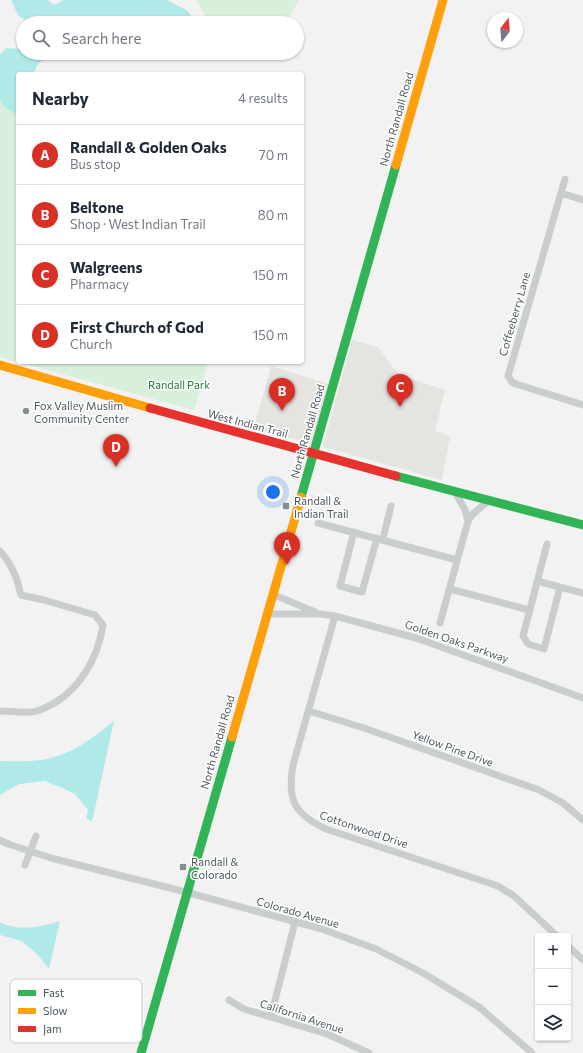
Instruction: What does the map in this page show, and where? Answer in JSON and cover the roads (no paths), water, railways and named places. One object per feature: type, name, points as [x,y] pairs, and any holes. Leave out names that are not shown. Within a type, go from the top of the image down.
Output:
[{"type":"main road","name":"North Randall Road","points":[[141,1053],[443,0]]},
{"type":"main road","name":"West Indian Trail","points":[[0,365],[455,492],[583,525]]},
{"type":"street","name":"Coffeeberry Lane","points":[[565,179],[508,376],[512,382],[516,384],[583,405]]},
{"type":"street","points":[[561,193],[583,200]]},
{"type":"street","points":[[455,492],[465,510],[468,521]]},
{"type":"street","points":[[440,623],[468,521],[473,514],[488,501]]},
{"type":"street","points":[[354,532],[340,586],[362,592],[392,506]]},
{"type":"street","points":[[318,523],[380,538],[458,560]]},
{"type":"street","points":[[547,544],[523,636],[528,644],[544,649],[560,587]]},
{"type":"street","points":[[0,551],[8,560],[16,575],[22,595],[95,615],[103,626],[101,639],[89,667],[72,691],[57,702],[35,711],[0,711]]},
{"type":"street","points":[[537,581],[583,593]]},
{"type":"street","points":[[450,589],[529,610]]},
{"type":"street","name":"Golden Oaks Parkway","points":[[272,594],[321,614]]},
{"type":"street","name":"Golden Oaks Parkway","points":[[266,614],[321,614],[335,616],[416,638],[583,698]]},
{"type":"street","name":"Cottonwood Drive","points":[[335,616],[294,760],[291,778],[291,792],[294,802],[300,812],[311,822],[326,829],[498,886],[514,896],[554,933]]},
{"type":"street","name":"Yellow Pine Drive","points":[[309,711],[364,728],[539,790],[563,803],[583,820]]},
{"type":"street","points":[[25,865],[36,836]]},
{"type":"street","name":"Colorado Avenue","points":[[0,840],[30,852],[51,858],[186,892],[322,929],[376,949],[423,973],[479,1007],[532,1053]]},
{"type":"street","points":[[271,1016],[295,922]]},
{"type":"street","points":[[571,949],[583,960]]},
{"type":"street","name":"California Avenue","points":[[229,1000],[244,1009],[327,1034],[369,1053]]},
{"type":"water","points":[[11,0],[48,0],[54,5],[64,0],[167,0],[188,11],[191,16],[19,16]]},
{"type":"water","points":[[6,48],[16,49],[16,60],[42,60],[37,66],[35,72],[16,72],[16,114],[5,108],[0,100],[0,54]]},
{"type":"water","points":[[114,721],[92,822],[86,818],[88,810],[75,794],[45,781],[19,784],[0,795],[0,761],[36,761],[52,758],[80,746]]},
{"type":"water","points":[[60,921],[49,969],[37,954],[22,941],[0,935],[0,922],[15,927],[30,928]]},
{"type":"place","name":"Walgreens","points":[[400,407]]},
{"type":"place","name":"Fox Valley Muslim Community Center","points":[[26,411]]},
{"type":"place","name":"Beltone","points":[[282,411]]},
{"type":"place","name":"First Church of God","points":[[116,467]]},
{"type":"place","name":"Randall & Indian Trail","points":[[286,506]]},
{"type":"place","name":"Randall & Golden Oaks","points":[[287,565]]},
{"type":"place","name":"Randall & Colorado","points":[[183,867]]},
{"type":"park label","name":"Randall Park","points":[[179,384]]}]
